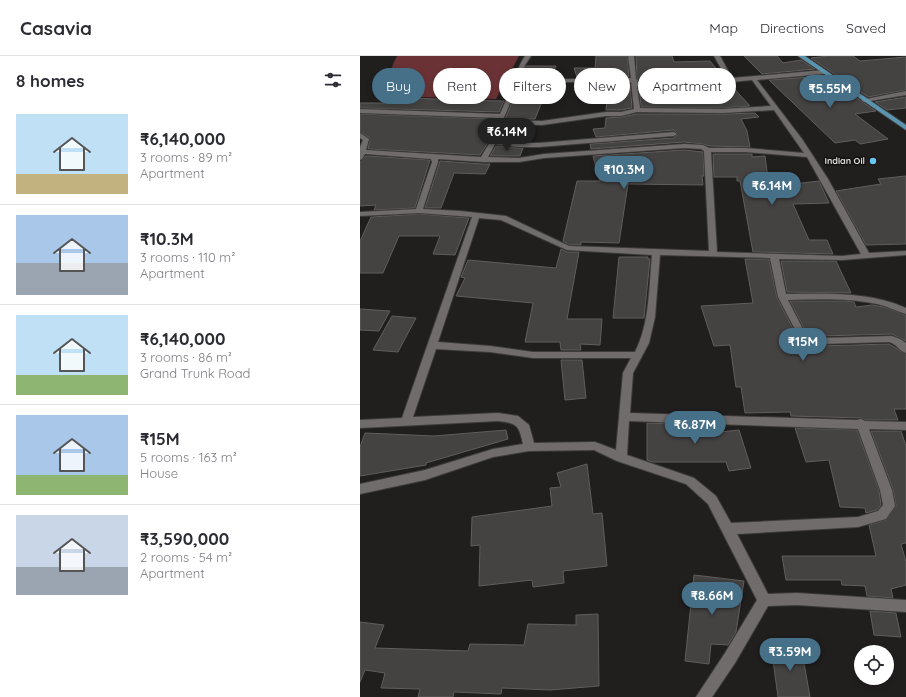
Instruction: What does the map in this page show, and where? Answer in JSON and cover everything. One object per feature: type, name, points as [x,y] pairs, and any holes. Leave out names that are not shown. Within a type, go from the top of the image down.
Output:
[{"type":"main road","points":[[801,56],[906,128]]},
{"type":"street","points":[[521,68],[528,56]]},
{"type":"street","points":[[631,56],[637,110]]},
{"type":"street","points":[[717,56],[724,68]]},
{"type":"street","points":[[736,79],[824,72]]},
{"type":"street","points":[[753,78],[809,155],[824,179],[866,256]]},
{"type":"street","points":[[566,80],[638,82]]},
{"type":"street","points":[[864,100],[906,93]]},
{"type":"street","points":[[483,160],[493,142],[500,119],[508,104]]},
{"type":"street","points":[[360,111],[500,119],[542,123],[606,114],[622,114],[637,110],[723,110],[776,108]]},
{"type":"street","points":[[493,142],[519,145],[538,145],[674,134]]},
{"type":"street","points":[[360,135],[366,139],[361,155],[519,160],[544,156],[661,147],[703,147],[707,150],[746,150],[809,155]]},
{"type":"street","points":[[707,150],[713,254]]},
{"type":"street","points":[[419,211],[435,162],[434,157]]},
{"type":"street","points":[[360,214],[419,211],[503,218],[567,248],[842,258],[906,253]]},
{"type":"street","points":[[406,422],[432,345],[456,282],[476,215]]},
{"type":"street","points":[[622,458],[628,373],[644,343],[650,318],[656,252]]},
{"type":"street","points":[[774,256],[782,297],[799,332],[804,336],[811,340],[821,341],[897,340],[906,350]]},
{"type":"street","points":[[782,297],[838,297],[876,302],[906,311]]},
{"type":"street","points":[[432,345],[490,348],[533,355],[638,355]]},
{"type":"street","points":[[360,424],[498,417],[514,419],[525,428],[529,447]]},
{"type":"street","points":[[624,417],[861,423],[906,426]]},
{"type":"street","points":[[728,529],[858,522],[882,515],[889,506],[886,490],[861,423]]},
{"type":"street","points":[[360,489],[425,475],[493,453],[529,447],[595,446],[622,458],[690,481],[712,500],[764,600]]},
{"type":"street","points":[[764,600],[797,599],[906,606]]},
{"type":"street","points":[[703,697],[730,658],[764,600]]},
{"type":"shaded area","points":[[397,56],[519,56],[513,68],[499,68],[499,93],[496,99],[491,99],[491,68],[433,68],[433,97],[425,97],[425,68],[392,68]]},
{"type":"building","points":[[596,56],[627,56],[628,68],[595,68]]},
{"type":"building","points":[[636,56],[672,56],[674,62],[710,61],[716,68],[638,68],[638,79]]},
{"type":"building","points":[[744,56],[777,56],[783,63],[801,60],[815,69],[762,74]]},
{"type":"building","points":[[853,56],[860,61],[906,57],[906,90],[868,97],[811,58]]},
{"type":"building","points":[[526,66],[556,66],[555,68],[525,68]]},
{"type":"building","points":[[824,76],[876,111],[855,114],[888,139],[860,144],[855,140],[835,143],[769,80]]},
{"type":"building","points":[[630,84],[632,108],[606,110],[607,104],[630,104]]},
{"type":"building","points":[[736,91],[750,106],[723,108],[641,107],[641,104],[736,104]]},
{"type":"building","points":[[906,97],[906,108],[887,110],[875,102]]},
{"type":"building","points":[[425,99],[433,99],[433,104],[491,104],[491,101],[499,101],[499,104],[503,104],[499,112],[360,108],[360,103],[425,104]]},
{"type":"building","points":[[511,104],[541,104],[535,119],[505,119]]},
{"type":"building","points":[[755,113],[759,117],[741,119],[747,131],[750,147],[709,146],[684,142],[591,149],[590,144],[674,138],[678,134],[674,130],[596,137],[593,129],[605,128],[606,118],[637,114]]},
{"type":"building","points":[[360,114],[496,119],[489,141],[480,155],[368,149],[370,138],[360,132]]},
{"type":"building","points":[[503,126],[532,126],[526,142],[519,142],[499,139]]},
{"type":"building","points":[[496,146],[523,148],[520,156],[490,156]]},
{"type":"building","points":[[684,150],[703,152],[703,185],[628,184],[619,243],[581,242],[581,245],[569,245],[563,241],[577,181],[600,181],[593,156]]},
{"type":"building","points":[[713,154],[752,154],[752,157],[765,156],[769,187],[819,181],[829,203],[793,204],[809,240],[827,240],[833,254],[753,252],[740,181],[737,181],[737,177],[714,177]]},
{"type":"building","points":[[366,156],[430,160],[415,208],[374,210],[376,205],[360,206],[360,161]]},
{"type":"building","points":[[440,161],[490,164],[485,174],[454,173],[441,208],[425,208]]},
{"type":"building","points":[[906,176],[906,244],[866,245],[836,191],[881,184],[878,179]]},
{"type":"building","points":[[419,214],[469,218],[455,255],[433,254],[440,236],[399,236],[383,273],[360,273],[360,241],[371,217]]},
{"type":"building","points":[[561,249],[567,252],[579,252],[567,319],[602,319],[600,345],[580,344],[581,350],[561,350],[560,342],[525,342],[533,303],[456,296],[465,278],[461,277],[468,260],[556,268]]},
{"type":"building","points":[[619,257],[648,257],[648,259],[650,259],[644,318],[613,318]]},
{"type":"building","points":[[745,259],[769,259],[777,298],[799,340],[821,346],[889,344],[906,354],[906,409],[894,409],[898,420],[865,420],[861,418],[791,416],[790,412],[745,413],[741,387],[736,387],[730,345],[714,346],[701,306],[753,303]]},
{"type":"building","points":[[781,261],[836,261],[851,293],[787,292]]},
{"type":"building","points":[[790,301],[844,301],[854,302],[856,307],[872,305],[884,307],[906,315],[906,341],[892,334],[821,336],[807,334]]},
{"type":"building","points":[[360,309],[390,311],[379,331],[360,330]]},
{"type":"building","points":[[392,316],[416,318],[398,352],[373,350]]},
{"type":"building","points":[[561,360],[582,360],[586,398],[565,400]]},
{"type":"building","points":[[647,423],[710,425],[711,433],[739,430],[751,468],[729,471],[726,462],[652,462],[647,460]]},
{"type":"building","points":[[795,428],[857,430],[879,490],[881,505],[877,510],[866,513],[865,508],[840,507],[829,460],[806,462]]},
{"type":"building","points":[[506,430],[508,439],[426,463],[426,465],[360,476],[360,447],[365,433],[434,436]]},
{"type":"building","points":[[871,431],[901,431],[906,446],[906,543],[901,544],[906,562],[906,585],[891,589],[893,598],[867,596],[865,586],[842,585],[841,580],[786,580],[782,556],[876,556],[869,525],[886,520],[896,506],[893,489]]},
{"type":"building","points":[[587,464],[593,514],[602,513],[607,566],[563,571],[564,583],[533,587],[532,580],[479,586],[480,545],[471,546],[472,517],[552,506],[550,488],[561,487],[557,473]]},
{"type":"building","points":[[694,575],[744,581],[736,632],[728,645],[711,644],[709,664],[685,661]]},
{"type":"building","points":[[870,611],[896,613],[901,637],[874,635]]},
{"type":"building","points":[[598,614],[599,686],[550,690],[502,688],[501,694],[454,692],[453,697],[418,697],[420,689],[381,688],[385,673],[365,670],[360,682],[360,622],[384,625],[375,648],[468,651],[470,644],[524,645],[528,624],[576,625],[576,615]]},
{"type":"building","points":[[771,646],[801,646],[810,697],[778,697]]},
{"type":"place","name":"Indian Oil","points":[[873,161]]}]
